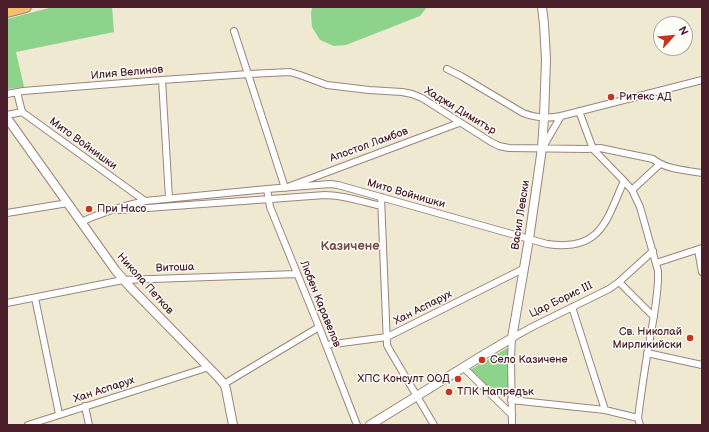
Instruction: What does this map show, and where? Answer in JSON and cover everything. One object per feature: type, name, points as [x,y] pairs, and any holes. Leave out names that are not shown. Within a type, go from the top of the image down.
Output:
[{"type":"highway","points":[[7,12],[26,7]]},
{"type":"street","name":"Васил Левски","points":[[512,425],[512,338],[542,148],[546,59],[542,7]]},
{"type":"street","points":[[234,30],[285,188]]},
{"type":"street","points":[[447,69],[523,113],[532,117],[544,118],[561,116],[702,80]]},
{"type":"street","name":"Хаджи Димитър","points":[[249,74],[290,72],[327,85],[412,94],[422,98],[459,123],[499,146],[509,148],[605,149],[653,159],[660,164]]},
{"type":"street","name":"Илия Велинов","points":[[7,94],[249,74]]},
{"type":"street","points":[[162,80],[169,198]]},
{"type":"street","points":[[7,117],[22,112],[17,92]]},
{"type":"street","points":[[579,111],[593,149],[632,190],[640,207],[658,271],[654,317],[647,353],[638,418],[640,425]]},
{"type":"street","name":"Мито Войнишки","points":[[22,112],[145,201]]},
{"type":"street","points":[[542,148],[561,116]]},
{"type":"street","name":"Никола Петков","points":[[7,117],[123,280],[224,384],[233,425]]},
{"type":"street","name":"Апостол Ламбов","points":[[285,188],[459,123]]},
{"type":"street","points":[[632,190],[660,164],[666,167],[702,173]]},
{"type":"street","name":"Мито Войнишки","points":[[81,222],[127,205],[145,201],[330,184],[547,244],[560,246],[570,245],[590,239],[598,233],[604,225],[624,180]]},
{"type":"street","name":"Любен Каравелов","points":[[266,189],[270,207],[357,425]]},
{"type":"street","name":"Мито Войнишки","points":[[110,211],[335,195],[381,206]]},
{"type":"street","points":[[381,197],[387,345],[434,425]]},
{"type":"street","points":[[7,213],[68,203]]},
{"type":"street","points":[[656,263],[700,249],[702,272]]},
{"type":"street","name":"Цар Борис III","points":[[370,425],[512,338],[603,292],[619,282],[653,251]]},
{"type":"street","name":"Хан Аспарух","points":[[326,345],[387,337],[524,269]]},
{"type":"street","name":"Витоша","points":[[7,303],[123,280],[297,274]]},
{"type":"street","points":[[619,282],[654,317]]},
{"type":"street","points":[[35,298],[59,414]]},
{"type":"street","points":[[572,307],[605,410]]},
{"type":"street","points":[[224,384],[319,328]]},
{"type":"street","points":[[647,353],[702,364]]},
{"type":"street","name":"Хан Аспарух","points":[[28,425],[209,367]]},
{"type":"street","points":[[463,367],[512,415]]},
{"type":"street","points":[[511,400],[605,410],[638,418]]},
{"type":"street","points":[[85,406],[89,425]]},
{"type":"green space","points":[[53,7],[112,7],[114,32],[16,52],[24,87],[7,89],[7,19]]},
{"type":"green space","points":[[312,7],[427,7],[420,16],[346,45],[334,46],[320,40],[312,27]]},
{"type":"green space","points":[[509,347],[508,397],[497,396],[470,370]]},
{"type":"place","name":"Ритекс АД","points":[[611,97]]},
{"type":"place","name":"При Насо","points":[[89,209]]},
{"type":"place","name":"Св. Николай Мирликийски","points":[[690,338]]},
{"type":"place","name":"Село Казичене","points":[[482,360]]},
{"type":"place","name":"ХПС Консулт ООД","points":[[458,379]]},
{"type":"place","name":"ТПК Напредък","points":[[449,392]]},
{"type":"district","name":"Казичене","points":[[350,247]]}]
